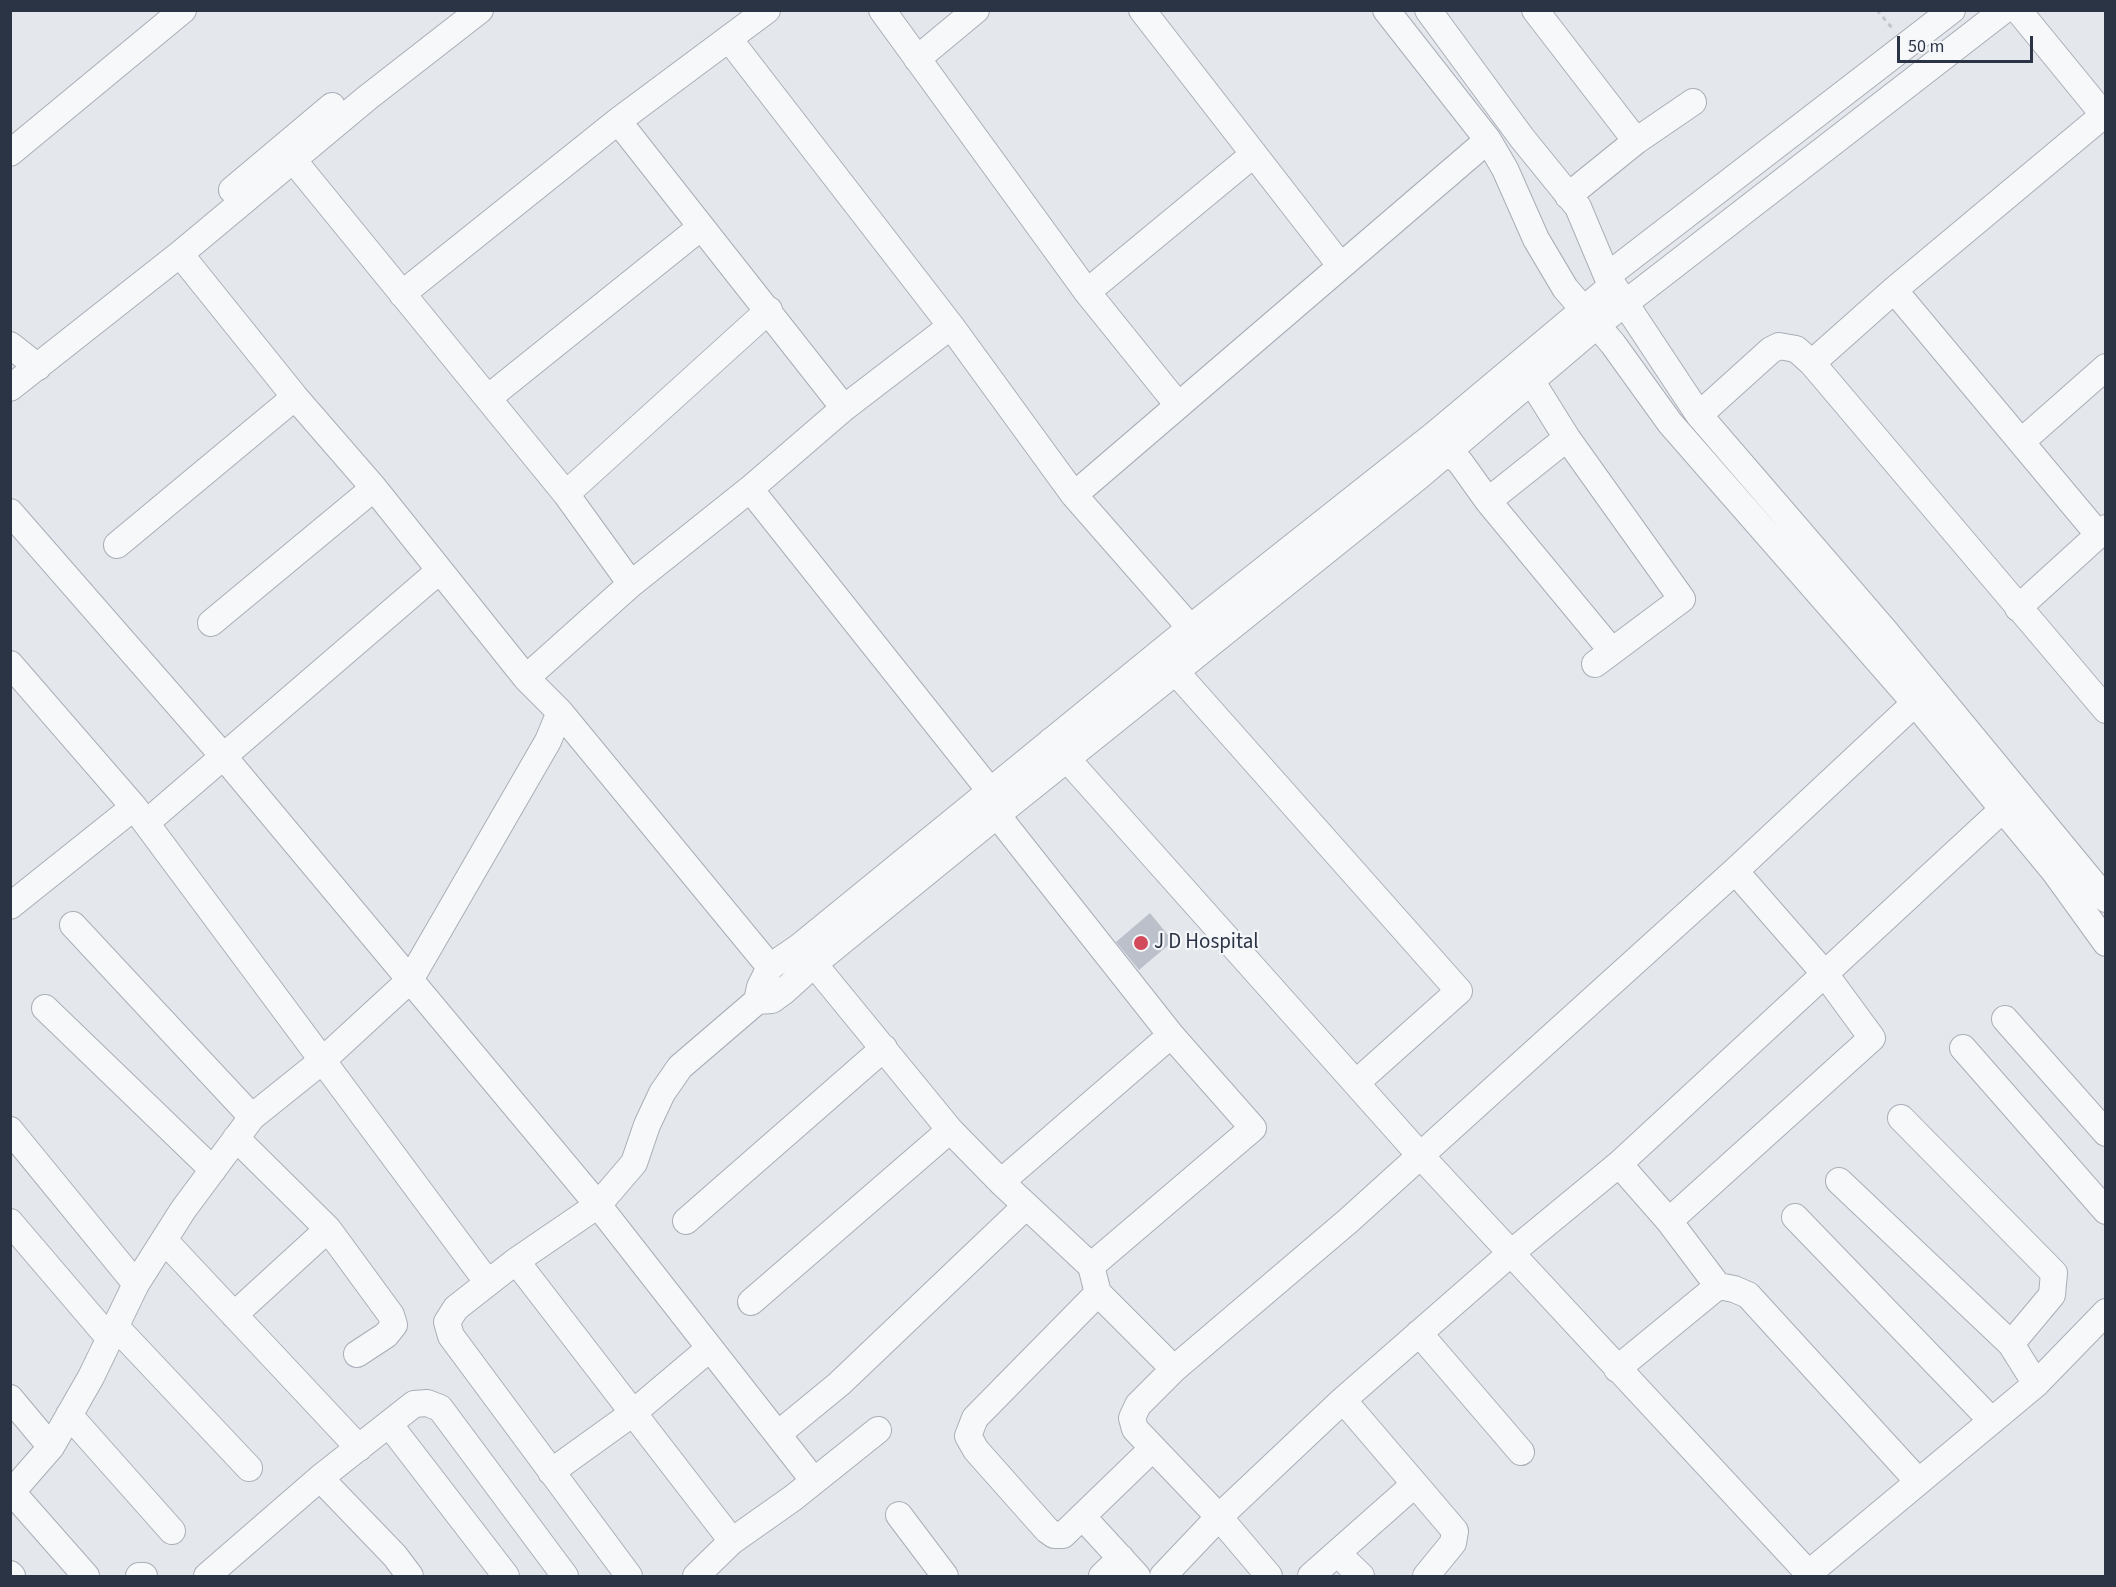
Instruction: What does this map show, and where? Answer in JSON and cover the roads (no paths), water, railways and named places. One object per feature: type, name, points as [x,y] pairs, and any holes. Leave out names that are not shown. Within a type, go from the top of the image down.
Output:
[{"type":"street","points":[[12,148],[183,10]]},
{"type":"street","points":[[11,387],[25,356],[169,244],[281,147],[450,10]]},
{"type":"street","points":[[25,356],[180,254],[367,98],[480,10]]},
{"type":"street","points":[[402,294],[618,121],[767,10]]},
{"type":"street","points":[[882,10],[1087,292],[1178,405]]},
{"type":"street","points":[[917,59],[976,10]]},
{"type":"street","points":[[1142,10],[1340,265]]},
{"type":"street","points":[[1386,10],[1488,140],[1505,169],[1536,239],[1565,288],[1590,317],[1670,423],[1915,703],[2054,871],[2106,943]]},
{"type":"street","points":[[1535,10],[1636,141]]},
{"type":"street","points":[[1059,751],[1175,671],[1198,637],[1448,452],[1532,382],[1615,288],[1952,10]]},
{"type":"street","points":[[1615,288],[2004,10]]},
{"type":"street","points":[[1812,363],[1894,290],[2104,114],[2018,10]]},
{"type":"street","points":[[1442,16],[1522,138],[1578,207],[1615,288],[1699,415],[2101,884]]},
{"type":"street","points":[[729,39],[951,326],[1074,495],[1198,637]]},
{"type":"street","points":[[1568,195],[1636,141],[1693,102]]},
{"type":"street","points":[[618,121],[844,408]]},
{"type":"street","points":[[1074,495],[1488,140]]},
{"type":"street","points":[[1087,292],[1254,154]]},
{"type":"street","points":[[294,161],[566,494],[631,584]]},
{"type":"street","points":[[488,398],[701,227]]},
{"type":"street","points":[[180,254],[295,397],[374,488],[526,678],[560,712],[770,967]]},
{"type":"street","points":[[1894,290],[2021,442],[2102,531],[2018,608]]},
{"type":"street","points":[[566,494],[769,310]]},
{"type":"street","points":[[757,1001],[760,987],[770,967],[994,803],[1198,637],[1434,435],[1590,317]]},
{"type":"street","points":[[526,678],[631,584],[750,489],[844,408],[951,326]]},
{"type":"street","points":[[1699,415],[1771,350],[1779,346],[1796,349],[1812,363],[2106,710]]},
{"type":"street","points":[[2021,442],[2106,368]]},
{"type":"street","points":[[1448,452],[1460,462],[1604,657],[1682,599],[1567,438],[1532,382]]},
{"type":"street","points":[[117,545],[295,397]]},
{"type":"street","points":[[1488,501],[1567,438]]},
{"type":"street","points":[[211,623],[374,488]]},
{"type":"street","points":[[750,489],[1171,1035],[1253,1128],[1091,1266]]},
{"type":"street","points":[[16,528],[224,757],[598,1204],[814,1481]]},
{"type":"street","points":[[10,906],[224,757],[265,719],[439,571]]},
{"type":"street","points":[[10,664],[140,815],[488,1283]]},
{"type":"street","points":[[1175,671],[1459,991],[1356,1083]]},
{"type":"street","points":[[1269,1576],[1219,1517],[1135,1429],[1132,1418],[1138,1405],[1174,1369],[1348,1221],[1419,1154],[1735,871],[1915,703]]},
{"type":"street","points":[[86,1576],[11,1493],[51,1447],[113,1333],[136,1284],[164,1240],[252,1117],[322,1060],[410,980],[548,741],[560,712]]},
{"type":"street","points":[[1059,751],[1419,1154],[1809,1575],[1917,1481],[2036,1384],[2106,1312]]},
{"type":"street","points":[[629,1576],[452,1336],[447,1322],[456,1308],[516,1261],[598,1204],[634,1163],[657,1103],[680,1067],[757,1001],[772,1000],[778,996],[994,803]]},
{"type":"street","points":[[1163,1576],[1219,1517],[1343,1400],[1512,1253],[1619,1164],[2002,810]]},
{"type":"street","points":[[1669,1221],[1872,1038],[1825,974],[1735,871]]},
{"type":"street","points":[[73,925],[252,1117]]},
{"type":"street","points":[[814,964],[950,1130],[1001,1182],[1091,1266],[1098,1293],[1174,1369]]},
{"type":"street","points":[[45,1008],[213,1170]]},
{"type":"street","points":[[2005,1019],[2106,1132]]},
{"type":"street","points":[[1001,1182],[1171,1035]]},
{"type":"street","points":[[686,1221],[884,1048]]},
{"type":"street","points":[[1963,1048],[2106,1211]]},
{"type":"street","points":[[1901,1118],[2055,1273],[2052,1295],[2011,1344]]},
{"type":"street","points":[[10,1130],[136,1284]]},
{"type":"street","points":[[751,1302],[950,1130]]},
{"type":"street","points":[[236,1138],[328,1229],[391,1315],[394,1325],[386,1335],[357,1354]]},
{"type":"street","points":[[1619,1164],[1669,1221],[1718,1286],[1748,1295],[1917,1481]]},
{"type":"street","points":[[1839,1181],[2011,1344],[2036,1384]]},
{"type":"street","points":[[778,1434],[839,1384],[1026,1206]]},
{"type":"street","points":[[1795,1217],[1992,1421]]},
{"type":"street","points":[[10,1222],[113,1333],[249,1468]]},
{"type":"street","points":[[234,1315],[328,1229]]},
{"type":"street","points":[[164,1240],[359,1448]]},
{"type":"street","points":[[516,1261],[732,1541]]},
{"type":"street","points":[[1617,1369],[1718,1286]]},
{"type":"street","points":[[1098,1293],[975,1418],[968,1436],[976,1450],[1054,1535],[1063,1535],[1153,1448]]},
{"type":"street","points":[[1419,1333],[1521,1452]]},
{"type":"street","points":[[551,1472],[633,1413],[710,1348]]},
{"type":"street","points":[[10,1398],[51,1447]]},
{"type":"street","points":[[1343,1400],[1455,1531],[1453,1543],[1426,1576]]},
{"type":"street","points":[[207,1576],[320,1478],[414,1404],[427,1403],[440,1408],[565,1576]]},
{"type":"street","points":[[69,1415],[172,1531]]},
{"type":"street","points":[[389,1424],[506,1576]]},
{"type":"street","points":[[696,1576],[732,1541],[814,1481],[878,1430]]},
{"type":"street","points":[[320,1478],[395,1556],[410,1576]]},
{"type":"street","points":[[1311,1576],[1415,1484]]},
{"type":"street","points":[[899,1515],[945,1576]]},
{"type":"street","points":[[1092,1527],[1129,1567],[1102,1576]]},
{"type":"street","points":[[1338,1554],[1361,1576]]},
{"type":"street","points":[[139,1576],[144,1576]]},
{"type":"place","name":"J D Hospital","points":[[1141,943]]}]
